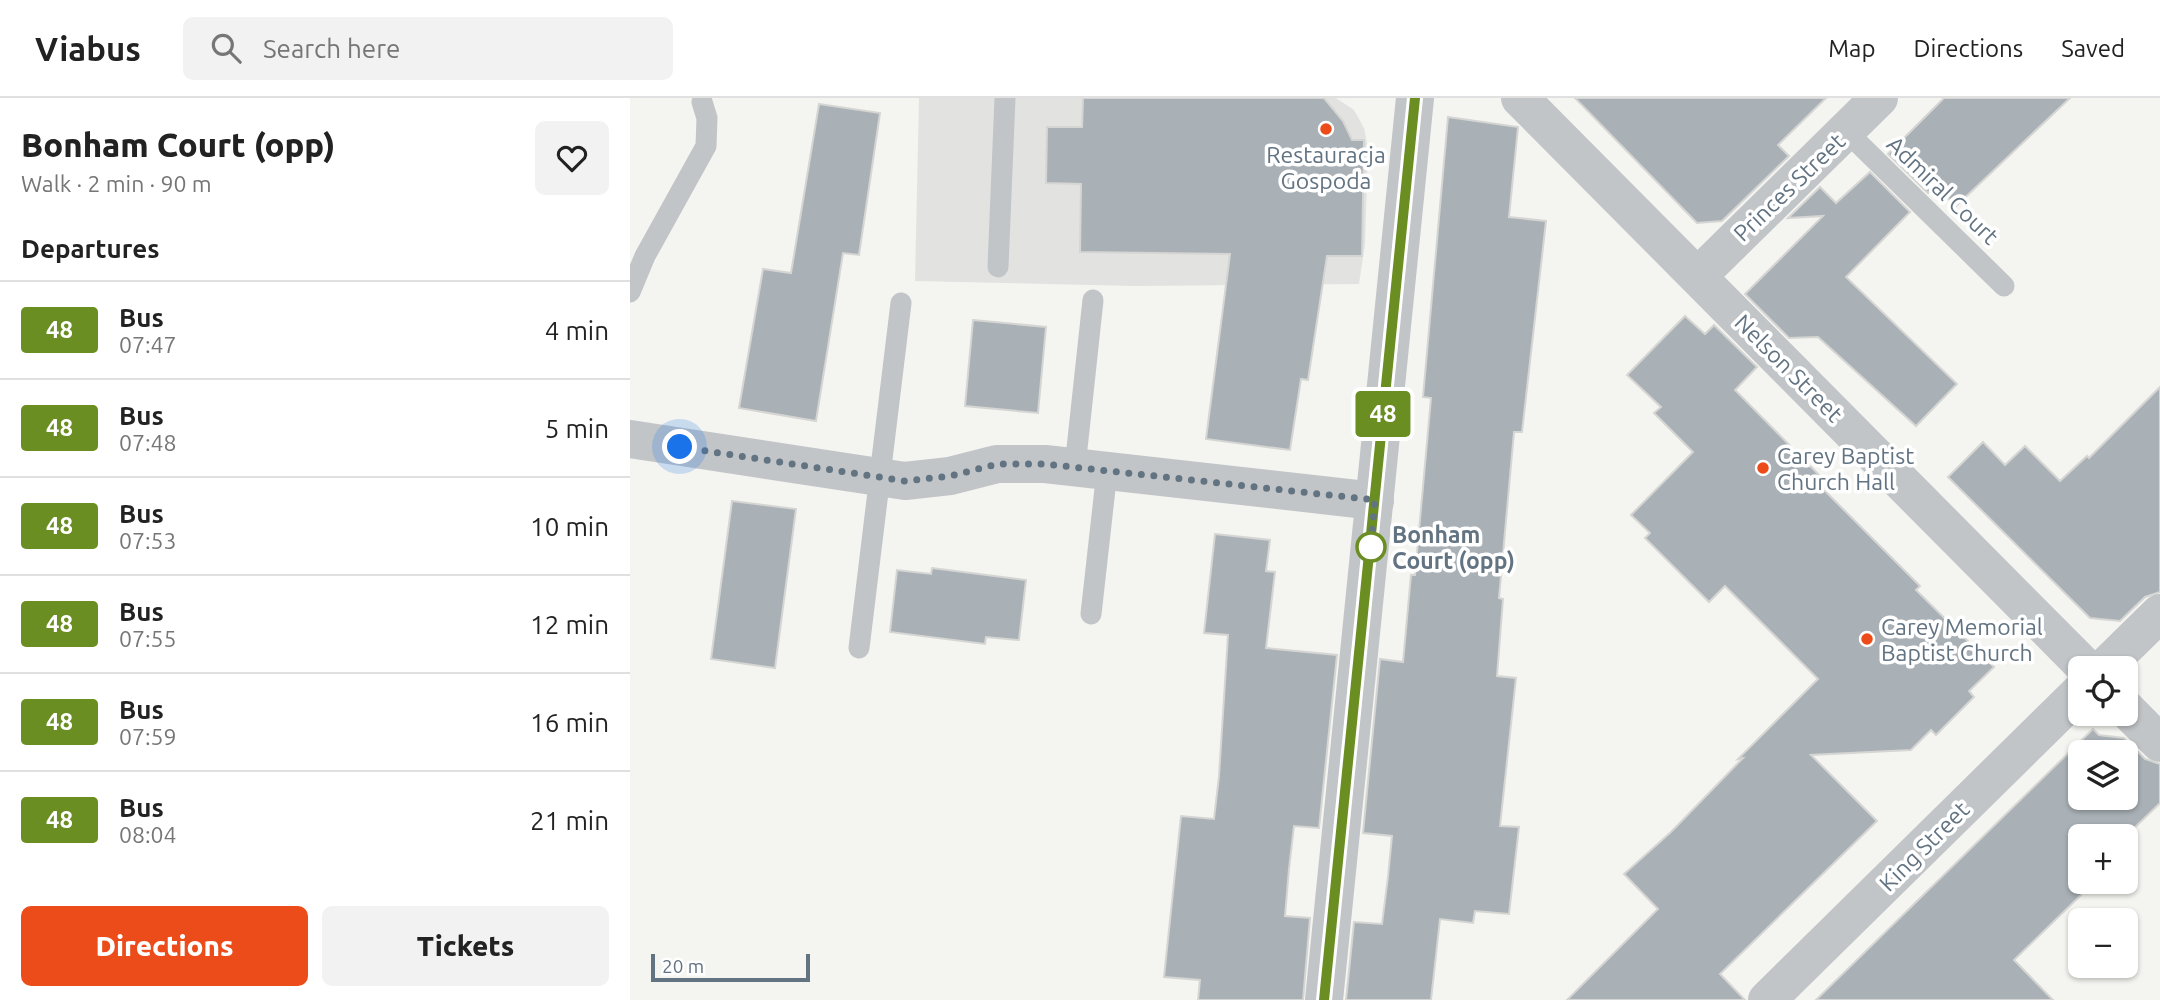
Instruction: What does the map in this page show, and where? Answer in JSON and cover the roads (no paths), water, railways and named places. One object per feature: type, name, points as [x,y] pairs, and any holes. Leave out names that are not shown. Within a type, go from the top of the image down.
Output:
[{"type":"street","points":[[1324,1000],[1415,98]]},
{"type":"street","name":"Nelson Street","points":[[1520,98],[2075,656]]},
{"type":"street","name":"Princes Street","points":[[1698,276],[1879,98]]},
{"type":"street","points":[[630,439],[905,481],[950,476],[998,464],[1091,469],[1375,500]]},
{"type":"street","points":[[2116,656],[2160,613]]},
{"type":"street","name":"King Street","points":[[1767,1000],[2068,704]]},
{"type":"street","points":[[2138,721],[2160,743]]},
{"type":"lane","points":[[998,267],[1005,98]]},
{"type":"lane","points":[[630,292],[645,256],[706,146],[707,118],[702,102]]},
{"type":"lane","name":"Admiral Court","points":[[1846,131],[2004,286]]},
{"type":"lane","points":[[1091,614],[1093,300]]},
{"type":"lane","points":[[859,648],[901,303]]},
{"type":"place","name":"Restauracja Gospoda","points":[[1326,129]]},
{"type":"place","name":"Carey Baptist Church Hall","points":[[1763,468]]},
{"type":"place","name":"Bonham Court (opp)","points":[[1371,547]]},
{"type":"place","name":"Carey Memorial Baptist Church","points":[[1867,639]]}]
